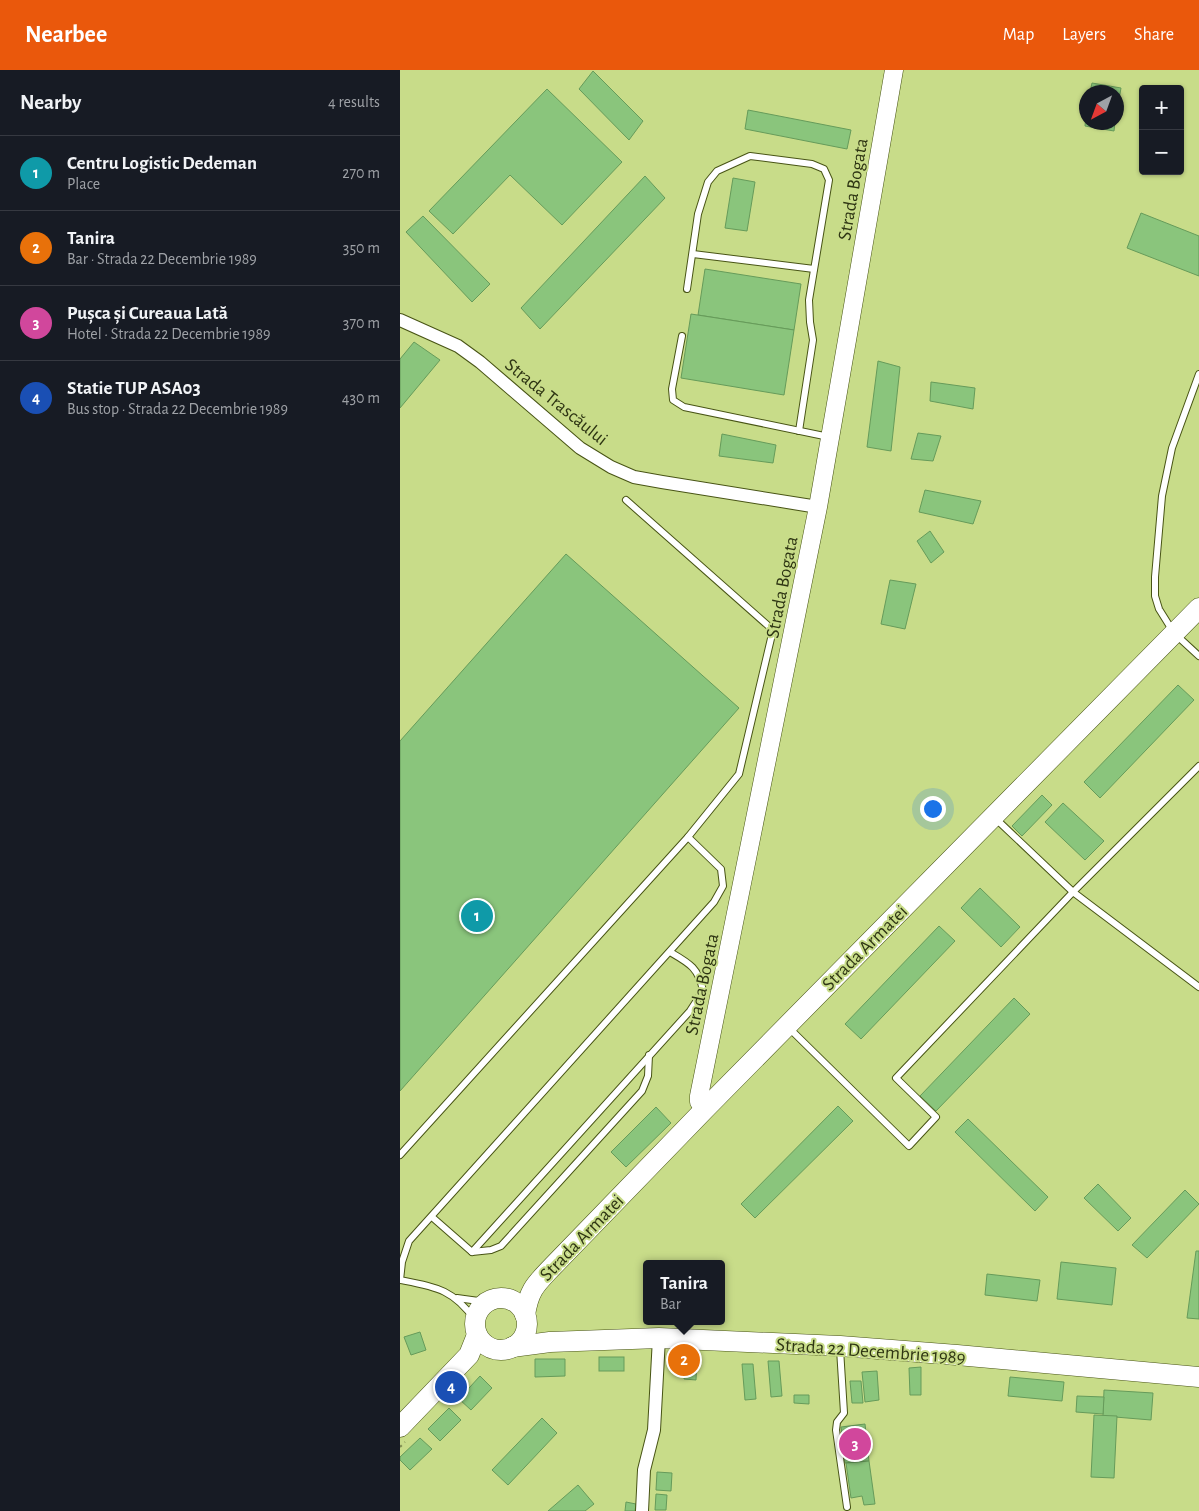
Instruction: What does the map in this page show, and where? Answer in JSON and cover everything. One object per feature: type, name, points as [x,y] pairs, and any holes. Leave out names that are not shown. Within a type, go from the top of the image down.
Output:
[{"type":"main road","name":"Strada Bogata","points":[[705,1108],[699,1102],[699,1096],[818,507],[894,70]]},
{"type":"main road","name":"Strada Armatei","points":[[526,1321],[527,1301],[532,1289],[705,1108],[1199,608]]},
{"type":"main road","name":"Strada Armatei","points":[[506,1298],[532,1289]]},
{"type":"main road","points":[[400,1427],[469,1356],[481,1334],[480,1308],[486,1302],[493,1299],[506,1298],[518,1304],[526,1321],[543,1342]]},
{"type":"main road","points":[[481,1334],[503,1350],[512,1347],[524,1336],[526,1321]]},
{"type":"main road","name":"Strada 22 Decembrie 1989","points":[[512,1347],[543,1342],[658,1338],[840,1346],[957,1354],[1199,1376]]},
{"type":"street","name":"Strada Trascăului","points":[[400,320],[458,346],[480,362],[580,448],[611,467],[634,477],[818,507]]},
{"type":"street","points":[[642,1511],[644,1470],[654,1430],[658,1338]]},
{"type":"lane","points":[[688,290],[698,214],[708,182],[717,171],[750,156],[812,164],[824,168],[829,180],[809,300],[813,340],[799,431]]},
{"type":"lane","points":[[692,254],[814,269]]},
{"type":"lane","points":[[682,336],[672,389],[674,400],[684,407],[830,437]]},
{"type":"lane","points":[[1199,374],[1172,448],[1162,496],[1155,577],[1155,596],[1159,608],[1174,633],[1199,656]]},
{"type":"lane","points":[[400,1155],[688,837],[740,774],[773,630],[626,500]]},
{"type":"lane","points":[[787,1026],[909,1146],[936,1117],[896,1078],[1073,892],[1199,766]]},
{"type":"lane","points":[[993,816],[1073,892],[1199,987]]},
{"type":"lane","points":[[481,1334],[466,1307],[456,1298],[438,1287],[400,1280],[402,1262],[409,1241],[714,902],[723,886],[721,870],[688,837]]},
{"type":"lane","points":[[472,1252],[690,1011],[703,991],[700,977],[688,962],[670,952]]},
{"type":"lane","points":[[472,1252],[496,1248],[510,1238],[642,1092],[648,1076],[649,1055]]},
{"type":"lane","points":[[432,1216],[472,1252]]},
{"type":"lane","points":[[456,1298],[486,1302]]},
{"type":"lane","points":[[840,1346],[844,1413],[837,1422],[836,1430],[847,1507]]},
{"type":"building","points":[[593,71],[643,121],[629,140],[579,89]]},
{"type":"building","points":[[547,89],[622,162],[562,225],[510,175],[453,234],[429,211]]},
{"type":"building","points":[[748,110],[851,130],[847,149],[745,129]]},
{"type":"building","points":[[645,176],[665,198],[540,329],[521,308]]},
{"type":"building","points":[[733,178],[755,182],[747,231],[725,228]]},
{"type":"building","points":[[1141,213],[1199,236],[1199,276],[1127,248]]},
{"type":"building","points":[[423,216],[490,284],[472,302],[406,232]]},
{"type":"building","points":[[705,269],[801,284],[794,330],[698,315]]},
{"type":"building","points":[[691,314],[794,330],[784,395],[681,378]]},
{"type":"building","points":[[414,342],[440,360],[400,408],[400,359]]},
{"type":"building","points":[[878,361],[900,367],[891,451],[867,447]]},
{"type":"building","points":[[931,382],[975,388],[973,409],[930,401]]},
{"type":"building","points":[[918,433],[941,436],[933,461],[911,459]]},
{"type":"building","points":[[722,434],[776,445],[773,463],[719,456]]},
{"type":"building","points":[[925,490],[981,501],[973,524],[919,512]]},
{"type":"building","points":[[930,531],[944,552],[931,563],[917,541]]},
{"type":"building","points":[[566,554],[739,708],[400,1091],[400,741]]},
{"type":"building","points":[[890,580],[916,584],[905,629],[881,624]]},
{"type":"building","points":[[1178,685],[1194,700],[1100,798],[1084,782]]},
{"type":"building","points":[[1042,795],[1052,805],[1022,836],[1012,826]]},
{"type":"building","points":[[1063,803],[1104,841],[1085,860],[1045,822]]},
{"type":"building","points":[[980,888],[1020,927],[1001,947],[961,908]]},
{"type":"building","points":[[939,926],[955,941],[861,1039],[845,1024]]},
{"type":"building","points":[[1014,998],[1030,1014],[936,1111],[920,1096]]},
{"type":"building","points":[[838,1106],[853,1121],[755,1218],[741,1204]]},
{"type":"building","points":[[656,1107],[671,1123],[626,1167],[611,1152]]},
{"type":"building","points":[[968,1119],[1048,1197],[1035,1211],[955,1132]]},
{"type":"building","points":[[1098,1184],[1131,1218],[1118,1231],[1084,1198]]},
{"type":"building","points":[[1185,1190],[1199,1204],[1147,1258],[1132,1245]]},
{"type":"building","points":[[1196,1251],[1199,1251],[1199,1319],[1187,1318]]},
{"type":"building","points":[[1061,1262],[1116,1268],[1112,1305],[1057,1299]]},
{"type":"building","points":[[987,1274],[1040,1280],[1037,1301],[985,1295]]},
{"type":"building","points":[[420,1332],[426,1350],[411,1355],[404,1337]]},
{"type":"building","points":[[672,1342],[698,1343],[697,1358],[671,1357]]},
{"type":"building","points":[[599,1357],[624,1357],[624,1371],[599,1371]]},
{"type":"building","points":[[671,1357],[697,1358],[696,1380],[684,1379],[685,1369],[671,1368]]},
{"type":"building","points":[[535,1359],[565,1359],[565,1376],[535,1377]]},
{"type":"building","points":[[768,1361],[779,1361],[782,1396],[771,1397]]},
{"type":"building","points":[[742,1364],[753,1364],[756,1399],[745,1400]]},
{"type":"building","points":[[921,1367],[921,1395],[910,1395],[909,1368]]},
{"type":"building","points":[[877,1371],[879,1400],[865,1402],[862,1372]]},
{"type":"building","points":[[480,1376],[492,1388],[471,1410],[459,1399]]},
{"type":"building","points":[[1010,1377],[1064,1382],[1062,1401],[1008,1396]]},
{"type":"building","points":[[850,1381],[861,1381],[863,1403],[852,1403]]},
{"type":"building","points":[[1104,1390],[1153,1393],[1151,1420],[1103,1416]]},
{"type":"building","points":[[794,1395],[809,1395],[809,1404],[794,1403]]},
{"type":"building","points":[[1077,1396],[1104,1397],[1103,1414],[1076,1412]]},
{"type":"building","points":[[449,1408],[461,1420],[440,1441],[428,1429]]},
{"type":"building","points":[[1094,1415],[1117,1416],[1114,1478],[1091,1477]]},
{"type":"building","points":[[542,1418],[557,1433],[508,1485],[492,1470]]},
{"type":"building","points":[[865,1424],[869,1461],[845,1463],[841,1427]]},
{"type":"building","points":[[420,1438],[432,1449],[410,1470],[400,1460],[400,1457]]},
{"type":"building","points":[[869,1461],[875,1504],[864,1505],[862,1496],[851,1498],[846,1463]]},
{"type":"building","points":[[657,1472],[672,1473],[671,1491],[656,1490]]},
{"type":"building","points":[[578,1485],[594,1504],[585,1511],[548,1511]]},
{"type":"building","points":[[656,1494],[667,1495],[666,1510],[655,1510]]},
{"type":"building","points":[[626,1502],[636,1504],[635,1511],[625,1511]]},
{"type":"place","name":"Centru Logistic Dedeman","points":[[477,916]]},
{"type":"place","name":"Tanira","points":[[684,1360]]},
{"type":"place","name":"Statie TUP ASA03","points":[[451,1387]]},
{"type":"place","name":"Pușca și Cureaua Lată","points":[[855,1444]]}]
